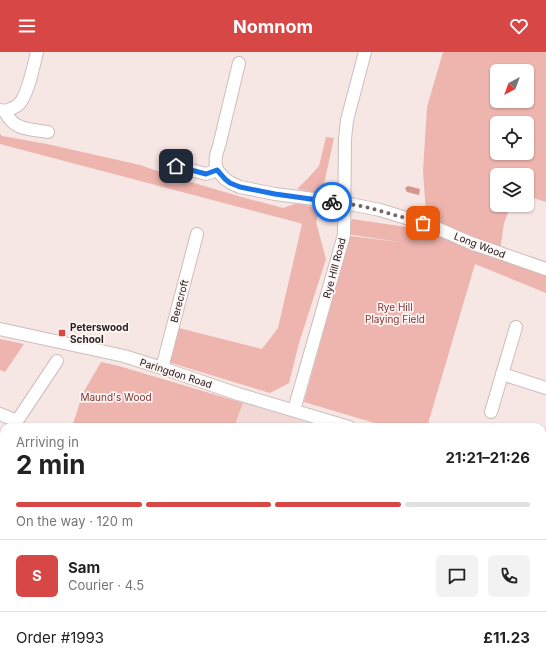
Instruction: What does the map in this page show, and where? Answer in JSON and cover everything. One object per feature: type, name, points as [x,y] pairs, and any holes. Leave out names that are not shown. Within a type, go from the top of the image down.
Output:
[{"type":"street","points":[[2,110],[12,109],[19,104],[25,95],[38,52]]},
{"type":"street","name":"Rye Hill Road","points":[[294,410],[344,234],[345,145],[347,120],[365,52]]},
{"type":"street","points":[[239,63],[219,146],[215,156],[217,170],[230,183],[240,187],[275,194],[345,203]]},
{"type":"street","points":[[2,110],[16,125],[48,132]]},
{"type":"street","points":[[176,166],[206,174],[217,170]]},
{"type":"street","name":"Long Wood","points":[[345,203],[375,209],[414,220],[471,243],[546,269]]},
{"type":"street","name":"Berecroft","points":[[162,368],[197,234]]},
{"type":"street","points":[[491,412],[516,327]]},
{"type":"street","name":"Paringdon Road","points":[[0,329],[124,356],[238,394],[336,423]]},
{"type":"street","points":[[18,423],[57,361]]},
{"type":"street","points":[[502,374],[546,388]]},
{"type":"street","points":[[0,414],[15,423]]},
{"type":"shaded area","points":[[408,186],[420,189],[419,195],[407,192],[405,188]]},
{"type":"shaded area","points":[[243,403],[310,423],[236,423]]},
{"type":"green space","name":"Rye Hill Playing Field","points":[[443,52],[546,52],[546,202],[534,198],[534,168],[490,168],[490,212],[508,212],[504,223],[500,251],[546,268],[546,293],[475,264],[428,423],[375,423],[304,402],[350,236],[399,242],[347,234],[352,219],[413,228],[426,214],[423,171],[427,107]]},
{"type":"green space","points":[[0,134],[2,136],[47,144],[140,165],[184,180],[283,208],[298,203],[320,209],[316,222],[326,259],[299,343],[289,383],[270,393],[168,362],[179,328],[262,349],[278,328],[302,224],[0,144]]},
{"type":"green space","points":[[326,137],[334,138],[324,184],[318,193],[297,189],[319,166]]},
{"type":"green space","points":[[0,339],[24,344],[5,372],[0,370]]},
{"type":"green space","name":"Maund's Wood","points":[[101,362],[243,403],[236,423],[73,423],[83,393]]},
{"type":"way so far","points":[[332,202],[370,208],[423,223]]},
{"type":"place","name":"Peterswood School","points":[[62,333]]},
{"type":"route","points":[[176,166],[206,174],[217,170],[230,183],[240,187],[275,194],[332,202]]}]
